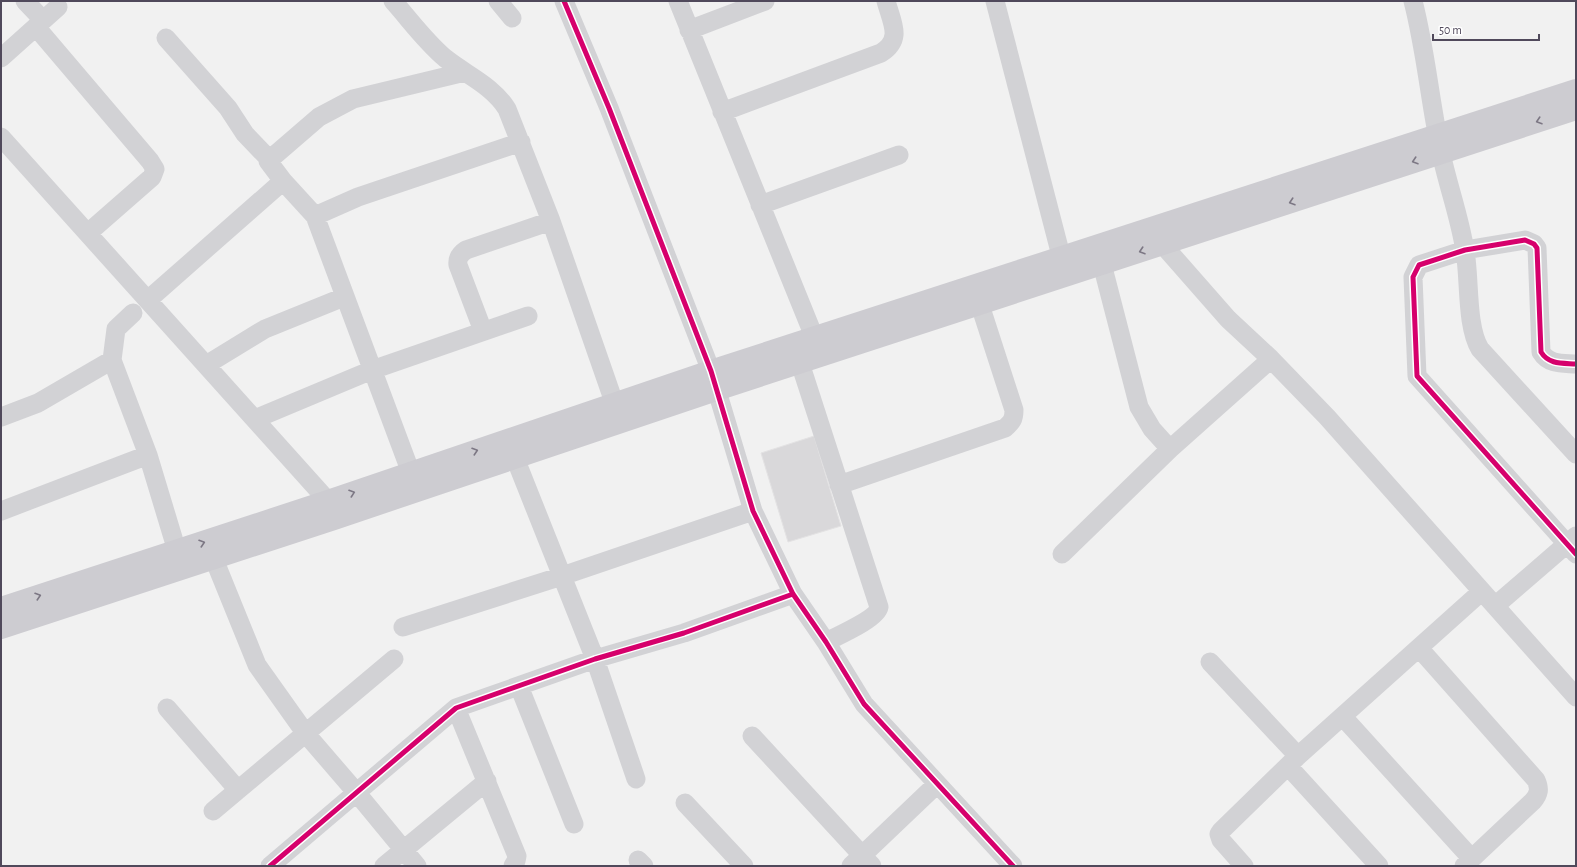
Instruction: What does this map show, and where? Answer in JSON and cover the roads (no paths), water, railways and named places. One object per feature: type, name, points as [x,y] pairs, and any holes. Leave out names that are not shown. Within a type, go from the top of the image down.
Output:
[{"type":"main road","points":[[1,608],[615,405],[714,380],[800,363],[980,305],[1064,267],[1102,264],[1163,245],[1440,144],[1576,90]]},
{"type":"main road","points":[[1,628],[214,559],[515,458],[814,339],[1064,267],[1440,144],[1576,109]]},
{"type":"street","points":[[25,1],[67,62],[150,161],[155,169],[152,177],[88,233]]},
{"type":"street","points":[[393,1],[426,40],[446,58],[496,94],[502,101],[521,142],[551,221],[615,405]]},
{"type":"street","points":[[498,1],[512,18]]},
{"type":"street","points":[[564,1],[609,108],[714,380],[753,511],[793,594],[826,642],[864,704],[1013,866]]},
{"type":"street","points":[[678,1],[814,339]]},
{"type":"street","points":[[689,30],[765,1]]},
{"type":"street","points":[[722,112],[888,49],[893,44],[894,31],[886,1]]},
{"type":"street","points":[[995,1],[1064,267]]},
{"type":"street","points":[[1413,1],[1427,65],[1440,144],[1465,250],[1473,330],[1476,343],[1576,454]]},
{"type":"street","points":[[1,58],[58,7]]},
{"type":"street","points":[[166,38],[228,108],[245,134],[269,159],[269,165],[315,216],[411,473]]},
{"type":"street","points":[[269,159],[319,117],[353,99],[465,72]]},
{"type":"street","points":[[1,137],[149,299],[328,501]]},
{"type":"street","points":[[315,216],[358,197],[521,142]]},
{"type":"street","points":[[760,205],[899,156]]},
{"type":"street","points":[[149,299],[283,181]]},
{"type":"street","points":[[483,331],[458,265],[458,258],[460,254],[466,250],[551,221]]},
{"type":"street","points":[[1495,606],[1573,545],[1417,376],[1414,272],[1419,265],[1465,250],[1525,240],[1534,244],[1537,248],[1541,352],[1544,357],[1552,362],[1576,364]]},
{"type":"street","points":[[1163,245],[1228,319],[1271,359],[1327,416],[1481,592],[1576,697]]},
{"type":"street","points":[[1102,264],[1140,407],[1152,428],[1170,449]]},
{"type":"street","points":[[206,365],[265,329],[344,297]]},
{"type":"street","points":[[839,484],[1005,428],[1011,423],[1014,418],[1014,410],[980,305]]},
{"type":"street","points":[[133,313],[116,329],[112,360],[148,455],[177,551]]},
{"type":"street","points":[[255,419],[372,370],[528,316]]},
{"type":"street","points":[[1062,554],[1170,449],[1271,359]]},
{"type":"street","points":[[1,417],[38,403],[112,360]]},
{"type":"street","points":[[800,363],[878,602],[878,610],[872,617],[826,642]]},
{"type":"street","points":[[1,511],[148,455]]},
{"type":"street","points":[[515,458],[595,660],[636,780]]},
{"type":"street","points":[[403,627],[562,576],[753,511]]},
{"type":"street","points":[[214,559],[257,665],[306,734],[417,866]]},
{"type":"street","points":[[1244,866],[1221,840],[1219,834],[1293,761],[1481,592]]},
{"type":"street","points":[[270,866],[456,708],[595,660],[684,634],[793,594]]},
{"type":"street","points":[[1342,717],[1468,862],[1533,801],[1537,796],[1539,786],[1536,780],[1419,648]]},
{"type":"street","points":[[213,811],[394,659]]},
{"type":"street","points":[[1210,662],[1379,866]]},
{"type":"street","points":[[519,686],[574,824]]},
{"type":"street","points":[[168,708],[238,790]]},
{"type":"street","points":[[456,708],[517,856],[513,866]]},
{"type":"street","points":[[752,736],[862,862],[937,784]]},
{"type":"street","points":[[384,866],[487,781]]},
{"type":"street","points":[[685,803],[744,866]]}]
